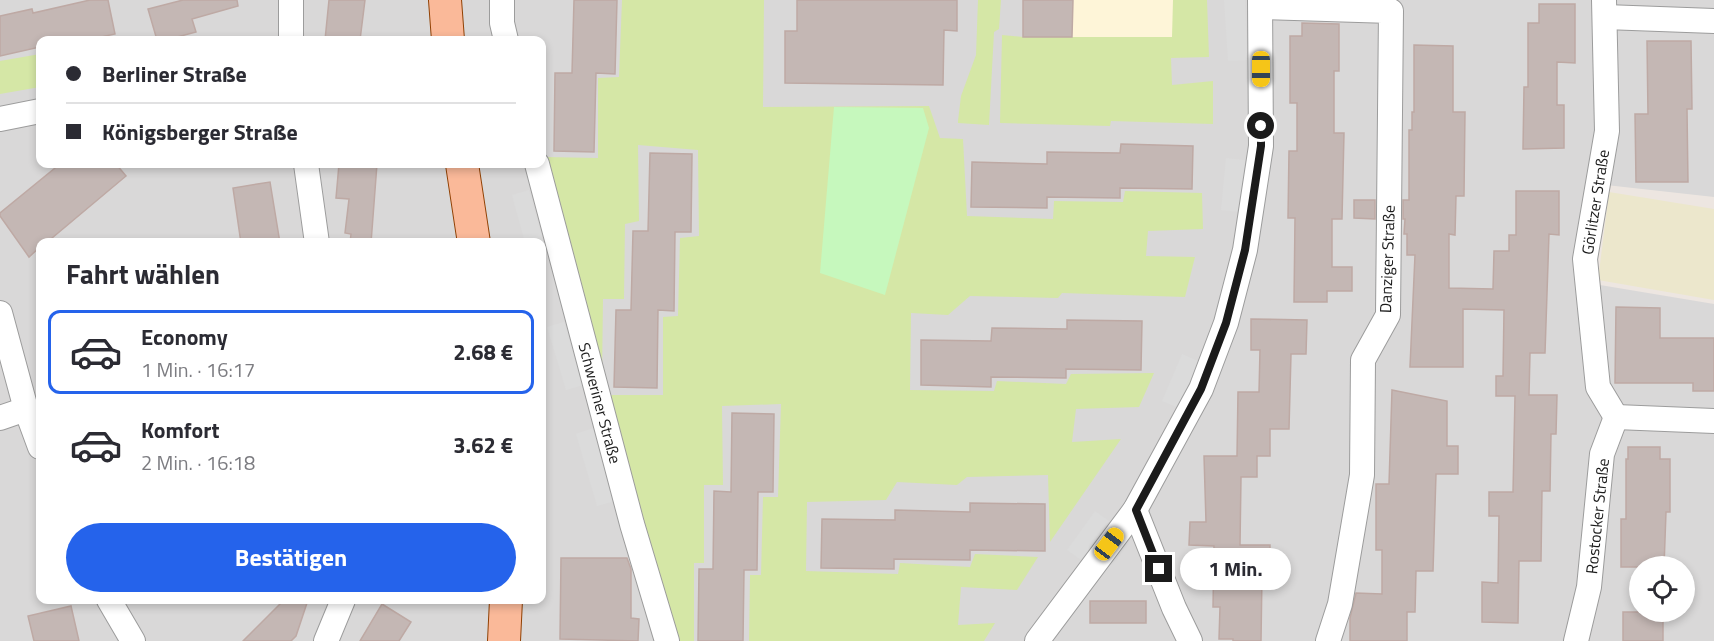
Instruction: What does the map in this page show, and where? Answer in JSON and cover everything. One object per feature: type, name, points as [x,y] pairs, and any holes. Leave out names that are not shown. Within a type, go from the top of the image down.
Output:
[{"type":"main road","points":[[445,0],[448,36]]},
{"type":"main road","points":[[463,168],[473,238]]},
{"type":"main road","points":[[504,641],[506,604]]},
{"type":"street","points":[[291,0],[291,36]]},
{"type":"street","points":[[502,0],[502,23],[505,36]]},
{"type":"street","points":[[1037,641],[1136,510],[1201,389],[1226,323],[1245,250],[1261,146],[1261,4]]},
{"type":"street","name":"Danziger Straße","points":[[1261,4],[1391,5],[1388,315],[1363,360],[1362,475],[1340,604],[1328,641]]},
{"type":"street","name":"Görlitzer Straße","points":[[1616,417],[1598,387],[1586,259],[1607,131],[1605,8],[1714,21]]},
{"type":"street","points":[[0,119],[36,112]]},
{"type":"street","points":[[307,168],[316,238]]},
{"type":"street","name":"Schweriner Straße","points":[[538,168],[621,481],[667,641]]},
{"type":"street","points":[[0,313],[26,409],[36,436]]},
{"type":"street","points":[[0,418],[26,409]]},
{"type":"street","points":[[1616,417],[1714,421]]},
{"type":"street","name":"Rostocker Straße","points":[[1576,641],[1589,587],[1602,454],[1616,417]]},
{"type":"street","points":[[1136,510],[1174,608],[1190,641]]},
{"type":"street","points":[[111,604],[133,641]]},
{"type":"street","points":[[326,641],[341,604]]},
{"type":"shaded area","points":[[0,0],[1714,0],[1714,197],[1606,185],[1594,284],[1714,304],[1714,641],[0,641]]},
{"type":"shaded area","points":[[1023,0],[1173,0],[1173,37],[1023,37]]},
{"type":"shaded area","points":[[1224,0],[1245,0],[1247,60],[1228,61]]},
{"type":"shaded area","points":[[1226,158],[1246,160],[1240,212],[1221,210]]},
{"type":"shaded area","points":[[529,190],[542,238],[524,238],[512,195]]},
{"type":"shaded area","points":[[1609,192],[1714,209],[1714,300],[1598,280]]},
{"type":"shaded area","points":[[564,322],[583,385],[566,390],[547,327]]},
{"type":"shaded area","points":[[1182,354],[1200,362],[1179,408],[1162,401]]},
{"type":"shaded area","points":[[594,428],[615,501],[597,506],[576,434]]},
{"type":"shaded area","points":[[1095,511],[1109,521],[1081,560],[1067,550]]},
{"type":"green space","points":[[622,0],[764,0],[763,107],[929,106],[940,138],[963,139],[967,216],[1053,219],[1054,201],[1123,202],[1125,191],[1202,193],[1203,229],[1148,231],[1146,256],[1195,257],[1185,297],[1062,293],[1058,298],[970,296],[948,315],[911,313],[910,390],[994,391],[997,381],[1066,384],[1071,374],[1154,373],[1139,407],[1076,409],[1072,442],[1121,439],[1050,542],[1048,475],[967,477],[957,485],[897,482],[886,500],[807,502],[806,571],[898,574],[900,563],[970,567],[975,554],[1038,557],[1017,590],[961,587],[958,625],[995,623],[984,641],[749,641],[750,575],[761,575],[763,497],[778,497],[781,404],[722,406],[723,485],[704,485],[704,563],[694,563],[694,641],[677,641],[609,395],[663,395],[663,317],[678,316],[680,238],[699,236],[698,150],[638,145],[639,221],[625,224],[624,299],[603,299],[602,377],[546,161],[546,157],[598,158],[598,78],[619,77]]},
{"type":"green space","points":[[978,0],[1001,0],[999,29],[994,32],[989,125],[958,123],[961,96],[976,55]]},
{"type":"green space","points":[[1173,0],[1207,0],[1209,57],[1171,58],[1172,85],[1213,81],[1213,124],[1111,121],[1110,126],[1000,123],[1002,35],[1172,37]]},
{"type":"green space","points":[[36,55],[36,88],[0,94],[0,61]]},
{"type":"green space","points":[[834,107],[923,108],[929,128],[885,295],[820,273]]},
{"type":"building","points":[[90,0],[108,0],[115,34],[36,36],[36,48],[0,56],[0,16],[32,9],[33,13]]},
{"type":"building","points":[[183,0],[237,0],[238,6],[192,19],[196,32],[181,36],[156,36],[148,9]]},
{"type":"building","points":[[329,0],[365,0],[360,36],[325,36]]},
{"type":"building","points":[[574,0],[617,0],[615,74],[596,73],[594,152],[554,151],[555,73],[572,73]]},
{"type":"building","points":[[797,0],[957,0],[957,31],[944,30],[943,85],[785,83],[785,31],[797,31]]},
{"type":"building","points":[[1023,0],[1073,0],[1072,37],[1023,37]]},
{"type":"building","points":[[1539,4],[1575,4],[1575,63],[1557,62],[1557,105],[1564,105],[1564,148],[1523,149],[1524,87],[1528,87],[1528,23],[1539,23]]},
{"type":"building","points":[[1302,23],[1339,24],[1339,71],[1334,71],[1334,133],[1344,133],[1342,219],[1332,219],[1332,267],[1352,267],[1352,291],[1327,291],[1327,302],[1294,302],[1295,218],[1288,218],[1289,151],[1297,151],[1297,103],[1290,103],[1290,36],[1302,36]]},
{"type":"building","points":[[1647,41],[1691,41],[1692,109],[1687,109],[1688,182],[1636,182],[1635,114],[1648,114]]},
{"type":"building","points":[[1414,45],[1453,46],[1453,112],[1465,112],[1464,196],[1456,196],[1455,235],[1449,234],[1449,288],[1493,289],[1494,251],[1509,251],[1509,235],[1516,235],[1516,191],[1559,191],[1559,235],[1549,234],[1545,353],[1530,353],[1529,395],[1557,395],[1556,434],[1551,434],[1550,491],[1542,491],[1541,561],[1519,561],[1518,623],[1482,622],[1482,582],[1498,583],[1499,516],[1489,516],[1489,492],[1513,492],[1515,396],[1496,396],[1496,376],[1503,376],[1504,310],[1463,309],[1463,367],[1410,367],[1415,255],[1407,255],[1403,200],[1409,200],[1409,130],[1412,130],[1412,112],[1414,112]]},
{"type":"building","points":[[1121,144],[1193,146],[1192,189],[1120,188],[1120,198],[1047,197],[1047,208],[971,207],[972,162],[1047,164],[1047,152],[1120,153]]},
{"type":"building","points":[[650,153],[692,154],[691,232],[675,232],[674,311],[658,310],[657,388],[614,387],[616,310],[631,310],[633,231],[648,231]]},
{"type":"building","points":[[55,168],[119,168],[126,176],[52,238],[36,238],[36,251],[29,257],[0,213]]},
{"type":"building","points":[[339,168],[377,168],[371,238],[351,238],[351,234],[345,233],[349,199],[336,198]]},
{"type":"building","points":[[270,182],[279,238],[240,238],[233,188]]},
{"type":"building","points":[[1354,200],[1375,200],[1375,219],[1354,218]]},
{"type":"building","points":[[1616,307],[1660,308],[1660,338],[1714,338],[1714,391],[1693,391],[1693,383],[1615,383]]},
{"type":"building","points":[[1251,319],[1307,320],[1306,354],[1291,354],[1289,429],[1270,429],[1270,456],[1257,456],[1257,477],[1241,477],[1240,545],[1270,545],[1270,575],[1262,575],[1261,641],[1233,641],[1233,639],[1219,639],[1220,607],[1213,607],[1214,546],[1189,545],[1190,522],[1206,522],[1204,456],[1237,456],[1238,392],[1259,392],[1260,350],[1251,350]]},
{"type":"building","points":[[1067,320],[1142,321],[1141,370],[1066,369],[1066,378],[991,377],[991,387],[921,385],[921,340],[991,341],[992,328],[1067,329]]},
{"type":"building","points":[[1392,390],[1447,401],[1447,446],[1458,446],[1458,474],[1436,474],[1433,571],[1416,571],[1415,612],[1407,612],[1407,641],[1350,641],[1350,618],[1356,593],[1382,594],[1382,550],[1376,550],[1376,484],[1389,484]]},
{"type":"building","points":[[732,413],[774,414],[773,492],[758,492],[757,570],[744,570],[743,641],[698,641],[699,569],[713,569],[714,491],[731,492]]},
{"type":"building","points":[[1628,447],[1660,447],[1660,459],[1670,459],[1670,512],[1666,512],[1664,556],[1629,556],[1629,567],[1621,567],[1621,519],[1626,519],[1626,459],[1628,459]]},
{"type":"building","points":[[970,503],[1045,504],[1045,551],[970,550],[970,560],[894,559],[894,569],[821,568],[822,519],[895,520],[895,510],[970,512]]},
{"type":"building","points":[[561,558],[627,558],[631,569],[631,618],[639,619],[638,641],[560,639]]},
{"type":"building","points":[[1090,601],[1146,601],[1146,623],[1090,623]]},
{"type":"building","points":[[280,604],[307,604],[296,636],[291,641],[243,641]]},
{"type":"building","points":[[382,604],[411,622],[399,641],[360,641]]},
{"type":"building","points":[[71,606],[79,641],[34,641],[28,616]]},
{"type":"building","points":[[1623,612],[1629,612],[1629,622],[1663,622],[1663,641],[1623,641]]},
{"type":"route","points":[[1159,569],[1136,510],[1201,389],[1226,323],[1245,250],[1261,146],[1261,126]]}]
